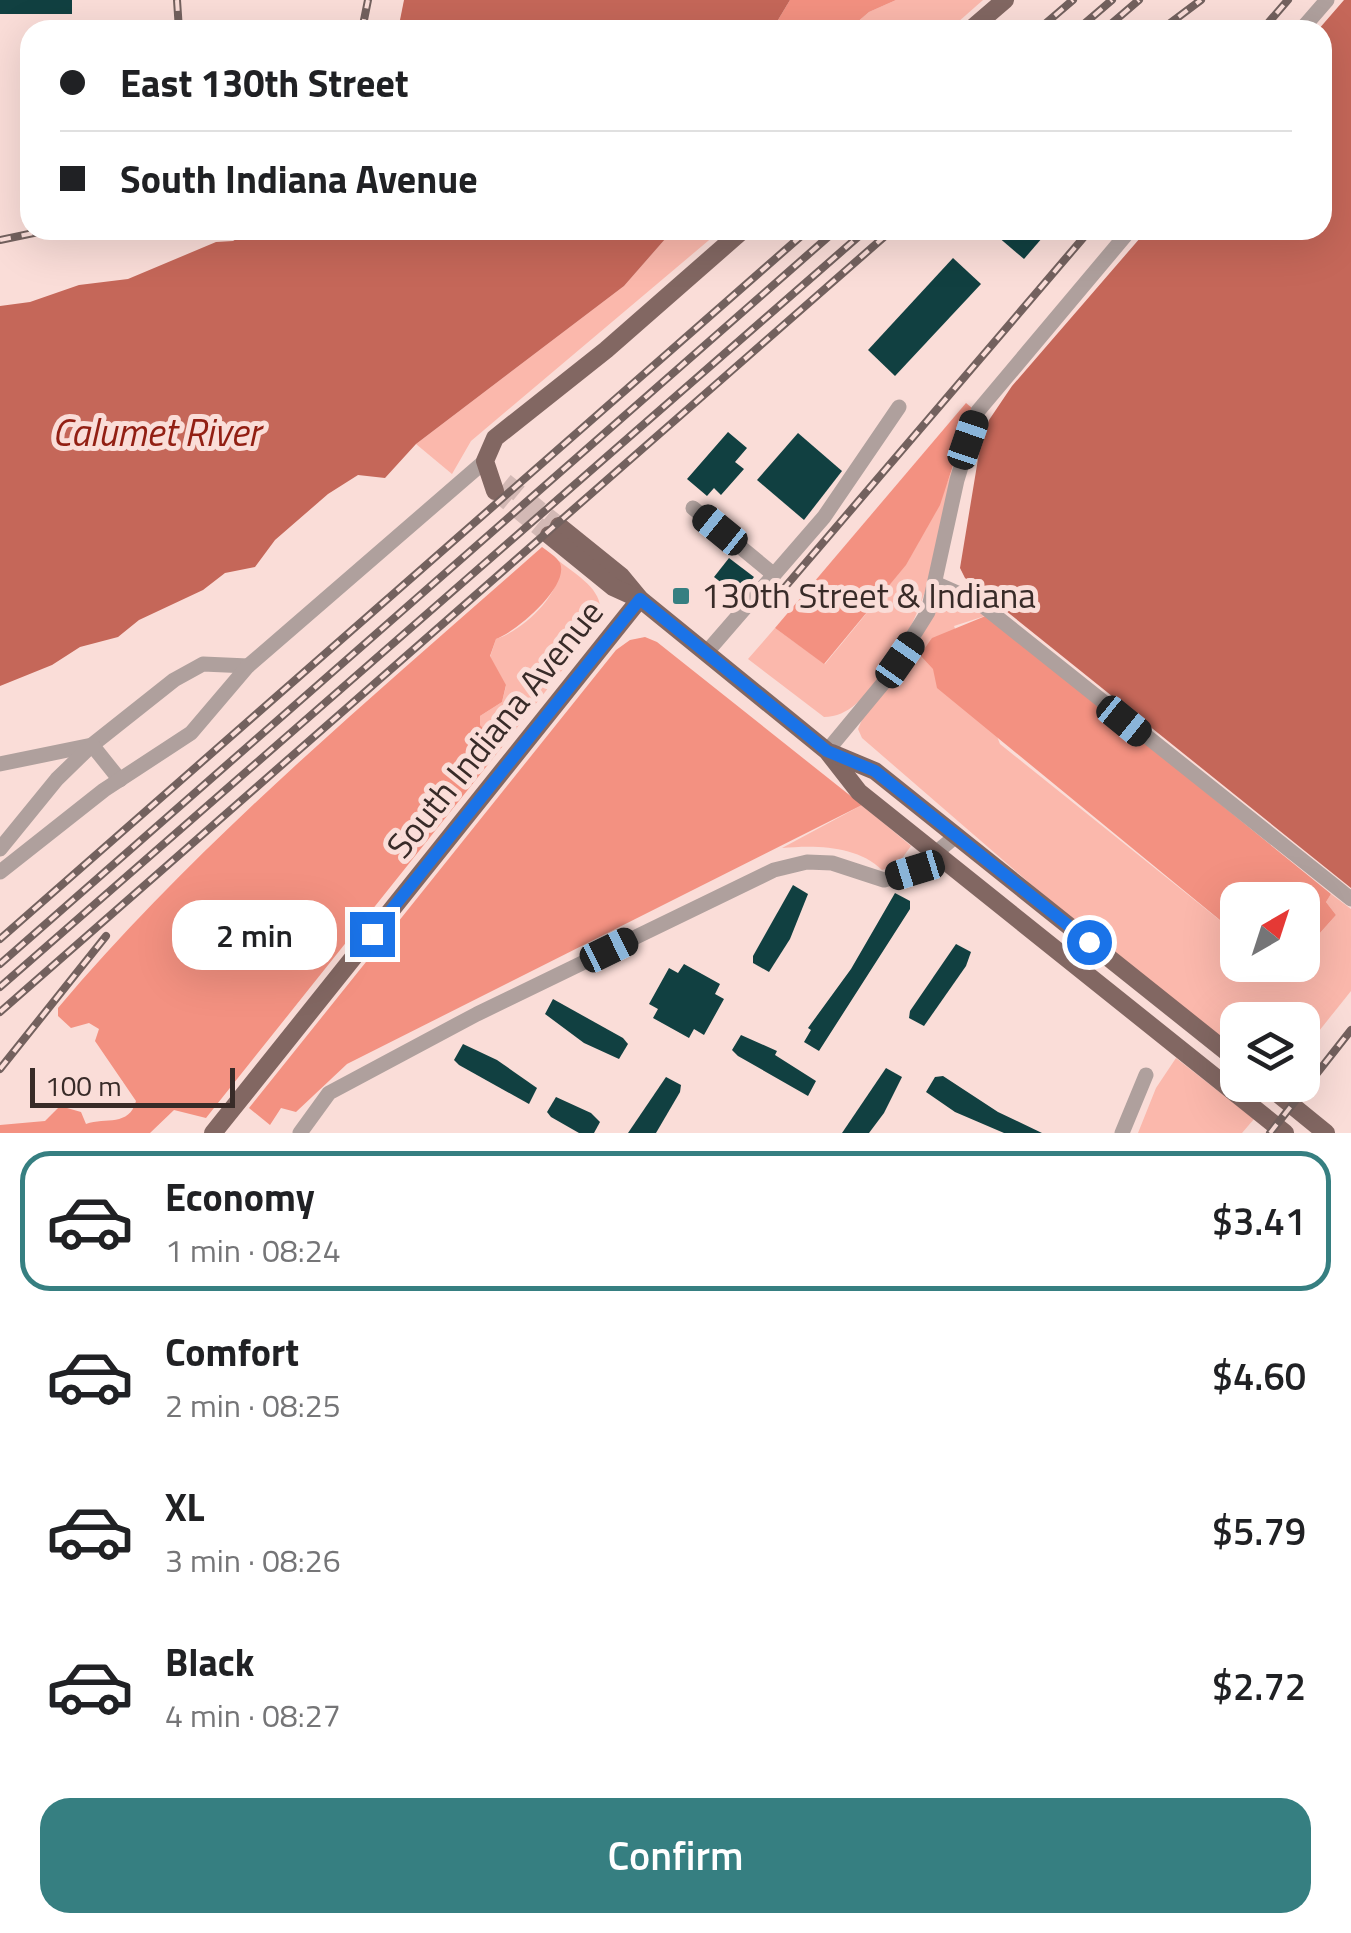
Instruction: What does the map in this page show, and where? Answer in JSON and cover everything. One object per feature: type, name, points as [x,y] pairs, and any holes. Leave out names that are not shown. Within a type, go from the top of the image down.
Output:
[{"type":"main road","points":[[982,20],[1005,0]]},
{"type":"main road","points":[[500,487],[485,461],[495,438],[606,350],[732,240]]},
{"type":"main road","points":[[554,531],[613,587],[640,599],[827,751],[859,792],[1285,1133]]},
{"type":"main road","name":"South Indiana Avenue","points":[[213,1133],[640,599]]},
{"type":"main road","points":[[827,751],[875,771],[1220,1048]]},
{"type":"main road","points":[[1288,1102],[1326,1133]]},
{"type":"street","points":[[1310,20],[1327,0]]},
{"type":"street","points":[[827,751],[914,639],[936,584],[957,480],[978,411],[1122,240]]},
{"type":"street","points":[[706,653],[824,517],[899,406]]},
{"type":"street","points":[[2,871],[120,780],[192,733],[248,666],[485,461]]},
{"type":"street","points":[[693,508],[773,574]]},
{"type":"street","points":[[936,584],[978,602],[1351,899]]},
{"type":"street","points":[[2,871],[0,849],[56,779],[92,746],[174,680],[203,664],[248,666]]},
{"type":"street","points":[[0,764],[92,746]]},
{"type":"street","points":[[92,746],[120,780]]},
{"type":"street","points":[[299,1132],[329,1094],[478,1014],[774,870],[807,862],[832,863],[884,880],[915,870],[934,850],[956,836]]},
{"type":"street","points":[[1122,1133],[1146,1075]]},
{"type":"shaded area","points":[[790,0],[896,0],[860,20],[778,20]]},
{"type":"shaded area","points":[[896,0],[983,0],[960,20],[860,20]]},
{"type":"shaded area","points":[[664,240],[709,240],[471,441],[452,474],[416,444],[624,286]]},
{"type":"shaded area","points":[[966,403],[972,408],[940,505],[906,565],[824,664],[775,628]]},
{"type":"shaded area","points":[[953,467],[930,578],[910,628],[862,698],[841,713],[824,717],[748,659],[775,628],[825,664],[914,547]]},
{"type":"shaded area","points":[[542,547],[560,563],[557,584],[528,618],[496,639],[490,656],[506,685],[502,702],[480,716],[480,725],[502,747],[206,1118],[174,1110],[150,1133],[0,1133],[0,1125],[45,1121],[60,1106],[81,1112],[86,1124],[128,1115],[136,1101],[95,1041],[99,1029],[89,1023],[71,1028],[58,1016],[58,1008],[113,945],[231,826]]},
{"type":"shaded area","points":[[559,561],[595,593],[600,622],[502,747],[480,725],[480,716],[502,702],[506,686],[490,657],[496,639],[530,619],[549,597],[556,585]]},
{"type":"shaded area","points":[[953,597],[988,615],[954,626],[1000,744],[1220,920],[1220,982],[1320,982],[1320,933],[1336,915],[1326,902],[1331,894],[1351,909],[1351,991],[1320,1030],[1320,1002],[1220,1002],[1220,1037],[1040,892],[862,738],[858,729],[864,715],[908,663],[937,606]]},
{"type":"shaded area","points":[[988,615],[1316,882],[1220,882],[1220,920],[937,688],[933,669],[920,655],[932,638]]},
{"type":"shaded area","points":[[645,637],[657,642],[862,805],[347,1064],[296,1112],[281,1108],[270,1125],[249,1108],[616,650],[630,640]]},
{"type":"shaded area","points":[[862,805],[911,846],[897,865],[882,870],[860,856],[835,848],[782,848]]},
{"type":"shaded area","points":[[1320,885],[1331,894],[1326,902],[1336,915],[1320,933]]},
{"type":"shaded area","points":[[1176,1058],[1220,1092],[1220,1102],[1232,1102],[1254,1119],[1242,1133],[1138,1133],[1156,1088]]},
{"type":"water","points":[[404,0],[790,0],[778,20],[400,20]]},
{"type":"water","points":[[1344,0],[1351,0],[1351,888],[965,578],[960,568],[980,447],[989,420],[1012,386],[1138,240],[1332,240],[1332,20],[1327,20]]},
{"type":"water","name":"Calumet River","points":[[664,240],[624,286],[416,444],[385,478],[358,475],[328,494],[275,540],[255,567],[225,573],[203,590],[139,620],[118,637],[80,647],[52,665],[0,686],[0,306],[30,302],[79,285],[128,279],[216,242]]},
{"type":"building","points":[[0,0],[72,0],[72,14],[0,14]]},
{"type":"building","points":[[1002,240],[1040,240],[1024,259]]},
{"type":"building","points":[[953,258],[981,284],[895,376],[868,350]]},
{"type":"building","points":[[728,432],[747,448],[735,462],[744,469],[721,495],[714,488],[707,496],[687,479]]},
{"type":"building","points":[[798,433],[842,471],[804,520],[757,480]]},
{"type":"building","points":[[729,558],[754,577],[739,596],[714,577]]},
{"type":"building","points":[[793,885],[808,894],[790,939],[769,972],[753,963],[753,956]]},
{"type":"building","points":[[895,893],[910,901],[910,909],[819,1051],[804,1042],[811,1030],[808,1028],[851,969]]},
{"type":"building","points":[[956,944],[971,952],[966,966],[924,1026],[909,1018],[910,1011]]},
{"type":"building","points":[[684,964],[720,984],[715,994],[724,999],[704,1035],[694,1029],[689,1038],[653,1018],[658,1009],[649,1004],[669,968],[678,973]]},
{"type":"building","points":[[553,999],[623,1038],[628,1044],[619,1059],[584,1043],[545,1014]]},
{"type":"building","points":[[741,1035],[777,1051],[775,1055],[816,1081],[808,1096],[738,1056],[732,1050]]},
{"type":"building","points":[[463,1044],[497,1060],[537,1088],[529,1104],[459,1065],[454,1060]]},
{"type":"building","points":[[886,1068],[902,1077],[884,1113],[869,1133],[842,1133]]},
{"type":"building","points":[[943,1076],[998,1112],[1042,1133],[1004,1133],[955,1112],[926,1092],[935,1077]]},
{"type":"building","points":[[666,1077],[681,1085],[680,1092],[656,1133],[628,1133]]},
{"type":"building","points":[[556,1097],[591,1113],[600,1122],[594,1133],[579,1133],[551,1117],[547,1112]]},
{"type":"tunnel","points":[[505,482],[559,526]]},
{"type":"tunnel","points":[[495,491],[549,535]]},
{"type":"railway","points":[[177,0],[178,20]]},
{"type":"railway","points":[[364,20],[368,0]]},
{"type":"railway","points":[[1050,20],[1073,0]]},
{"type":"railway","points":[[1089,20],[1112,0]]},
{"type":"railway","points":[[1116,20],[1139,0]]},
{"type":"railway","points":[[1174,20],[1201,0]]},
{"type":"railway","points":[[1271,20],[1288,0]]},
{"type":"railway","points":[[0,240],[20,236]]},
{"type":"railway","points":[[0,939],[797,240]]},
{"type":"railway","points":[[0,964],[825,240]]},
{"type":"railway","points":[[0,987],[855,240]]},
{"type":"railway","points":[[0,1012],[881,240]]},
{"type":"railway","points":[[768,607],[1081,240]]},
{"type":"railway","points":[[0,1069],[106,936]]},
{"type":"railway","points":[[1270,1133],[1351,1030]]},
{"type":"place","name":"130th Street & Indiana","points":[[681,596]]},
{"type":"route","points":[[372,934],[640,599],[827,751],[875,771],[1089,942]]}]
